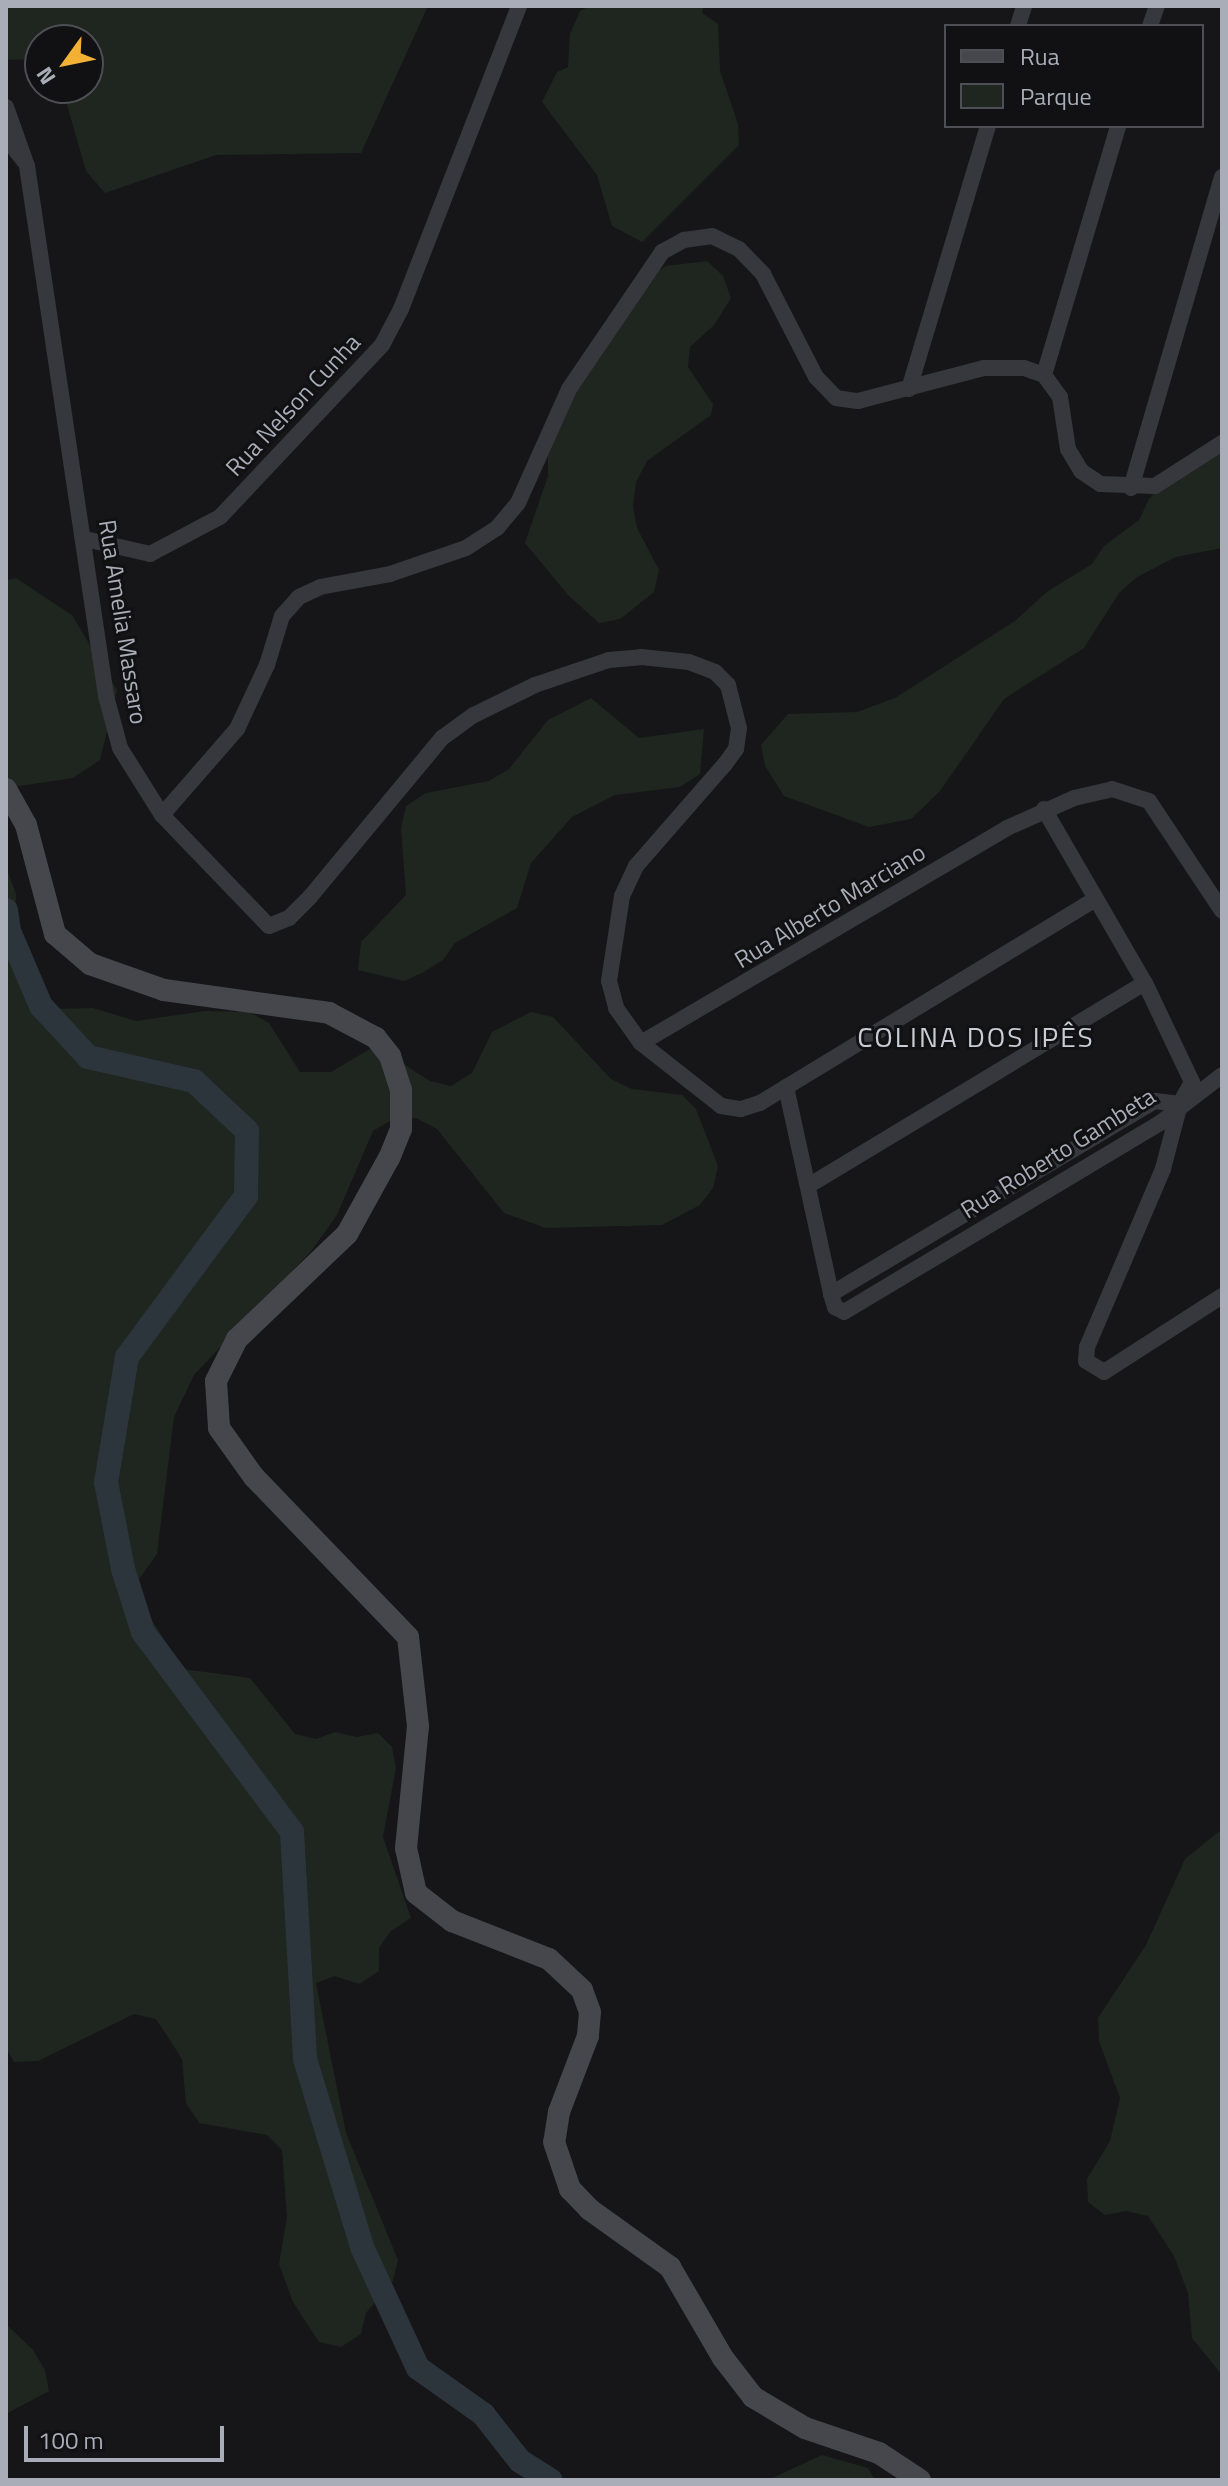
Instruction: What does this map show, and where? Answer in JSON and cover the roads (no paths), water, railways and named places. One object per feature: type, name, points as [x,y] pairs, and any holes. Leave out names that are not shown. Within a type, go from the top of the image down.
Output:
[{"type":"street","name":"Rua Nelson Cunha","points":[[85,539],[150,554],[220,517],[382,345],[401,309],[519,6]]},
{"type":"street","name":"Rua Amelia Massaro","points":[[6,107],[27,166],[106,696],[117,735],[141,788],[162,815],[269,926],[289,918],[310,897],[442,738],[474,715],[535,685],[609,660],[641,657],[689,662],[715,672],[734,702],[736,749],[636,866],[622,896],[609,981],[616,1008],[641,1043]]},
{"type":"street","points":[[909,389],[987,128]]},
{"type":"street","points":[[1044,375],[1117,128]]},
{"type":"street","points":[[6,138],[27,166]]},
{"type":"street","points":[[1131,488],[1222,177]]},
{"type":"street","points":[[162,815],[237,729],[267,665],[282,616],[299,597],[320,587],[403,570],[466,548],[497,528],[518,503],[569,389],[662,252],[684,240],[712,236],[739,249],[763,274],[816,377],[836,398],[858,401],[984,368],[1024,368],[1044,375],[1060,397],[1068,449],[1081,471],[1100,484],[1131,488],[1155,486],[1180,474],[1222,443]]},
{"type":"street","points":[[6,789],[26,825],[55,934],[90,964],[164,990],[329,1013],[376,1038],[390,1056],[401,1090],[401,1129],[389,1158],[347,1234],[237,1339],[216,1381],[219,1428],[254,1477],[408,1637],[418,1726],[406,1848],[416,1893],[452,1921],[549,1959],[582,1990],[590,2012],[588,2036],[559,2112],[554,2142],[570,2189],[599,2216],[670,2267],[723,2358],[753,2397],[805,2428],[879,2453],[920,2480]]},
{"type":"street","name":"Rua Alberto Marciano","points":[[641,1043],[1044,809],[1112,789],[1149,801],[1222,911]]},
{"type":"street","points":[[1044,809],[1145,983],[1189,1069],[1192,1082],[1180,1104],[1163,1169],[1087,1347],[1086,1361],[1094,1370],[1104,1372],[1222,1296]]},
{"type":"street","points":[[641,1043],[721,1106],[741,1109],[786,1087],[1095,899]]},
{"type":"street","points":[[786,1087],[808,1186],[1145,983]]},
{"type":"street","points":[[1180,1104],[1222,1075]]},
{"type":"street","name":"Rua Roberto Gambeta","points":[[808,1186],[831,1294],[1155,1101],[1180,1104]]},
{"type":"waterway","points":[[6,910],[9,931],[41,1006],[88,1057],[194,1081],[247,1131],[246,1196],[127,1357],[106,1482],[123,1569],[143,1632],[292,1832],[305,2059],[362,2247],[418,2368],[483,2414],[520,2461],[550,2480]]},
{"type":"district","name":"COLINA DOS IPÊS","points":[[976,1037]]}]
